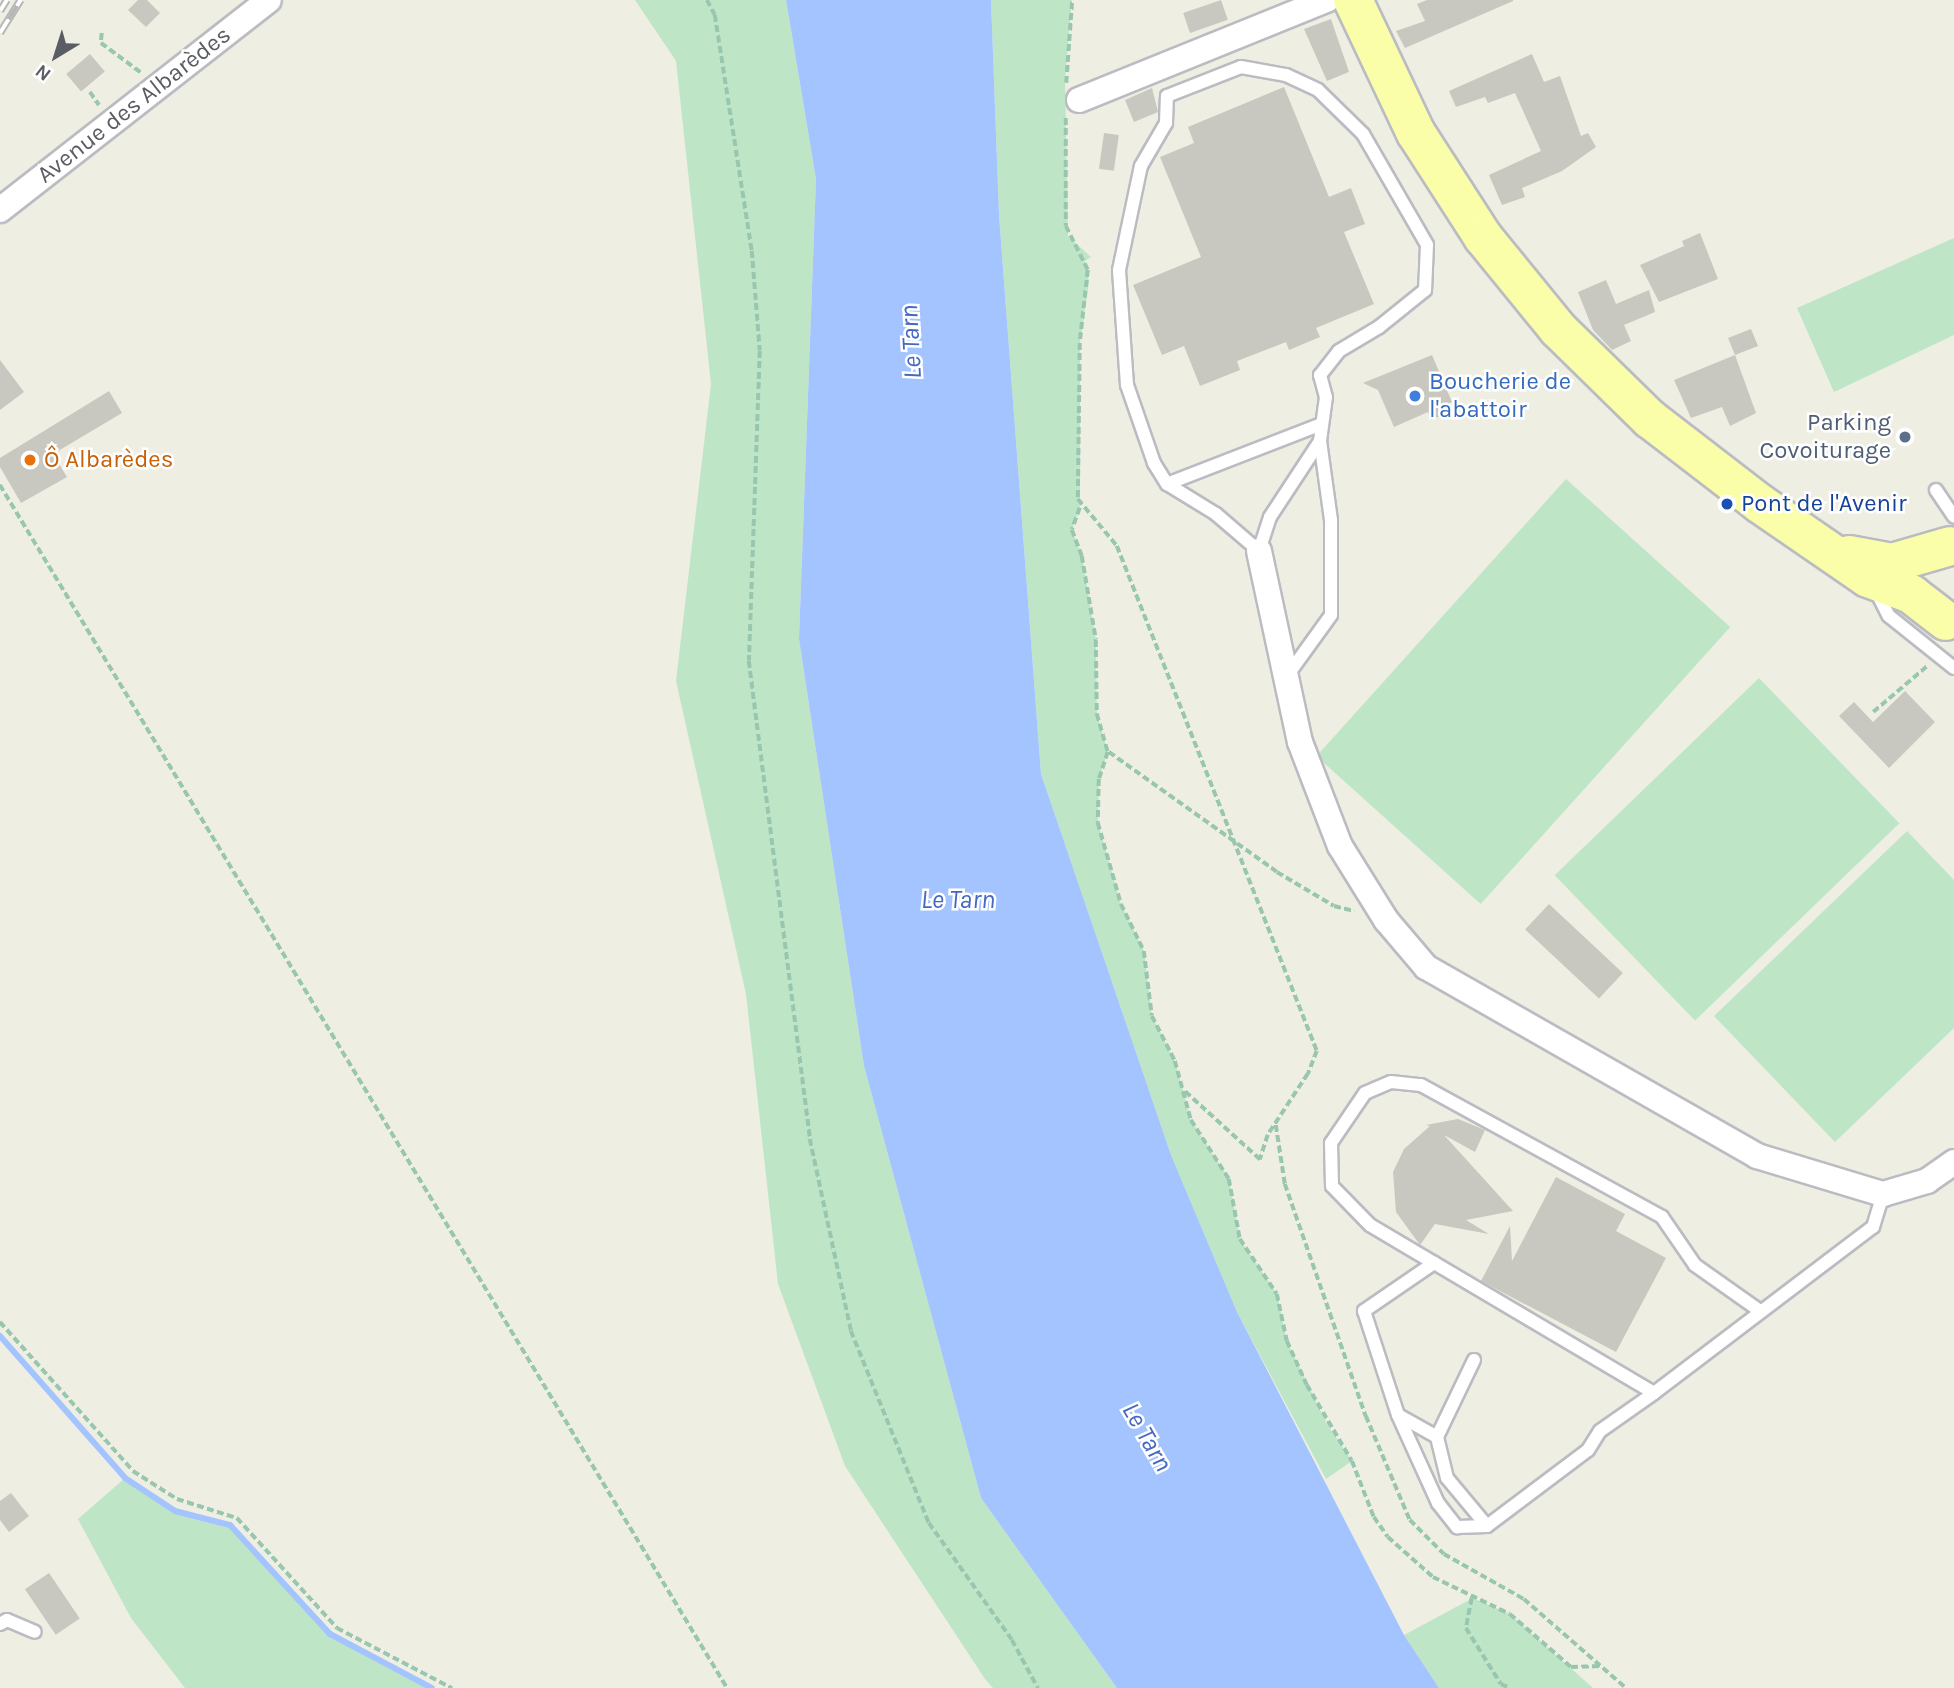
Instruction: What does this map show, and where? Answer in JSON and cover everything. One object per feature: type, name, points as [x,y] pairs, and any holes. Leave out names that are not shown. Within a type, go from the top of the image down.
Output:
[{"type":"main road","points":[[1353,0],[1416,133],[1483,237],[1558,329],[1650,419],[1829,552],[1868,578],[1911,594],[1951,646]]},
{"type":"main road","points":[[1829,552],[1892,563],[1953,535]]},
{"type":"main road","points":[[1951,646],[1938,590],[1953,535]]},
{"type":"street","name":"Avenue des Albarèdes","points":[[0,210],[269,0]]},
{"type":"street","points":[[1070,99],[1327,0]]},
{"type":"street","points":[[1259,551],[1300,742],[1340,846],[1386,920],[1426,967],[1757,1156],[1883,1194],[1927,1181],[1954,1161]]},
{"type":"lane","points":[[1286,677],[1331,615],[1331,520],[1319,425],[1326,397],[1320,375],[1339,351],[1379,327],[1425,290],[1427,246],[1363,134],[1318,90],[1286,75],[1241,67],[1167,96],[1166,123],[1141,166],[1119,270],[1127,385],[1154,463],[1167,484],[1216,514],[1259,551],[1270,517],[1320,441]]},
{"type":"lane","points":[[1167,484],[1319,425]]},
{"type":"lane","points":[[1936,491],[1953,535]]},
{"type":"lane","points":[[1654,1393],[1370,1225],[1332,1186],[1331,1143],[1365,1093],[1391,1082],[1421,1085],[1662,1217],[1695,1265],[1760,1311]]},
{"type":"lane","points":[[1434,1263],[1364,1311],[1398,1415],[1438,1503],[1457,1527],[1487,1526],[1588,1450],[1600,1431],[1873,1227],[1883,1194]]},
{"type":"lane","points":[[1474,1360],[1437,1437],[1447,1478],[1487,1526]]},
{"type":"lane","points":[[1398,1415],[1437,1437]]},
{"type":"lane","points":[[0,1624],[7,1620],[35,1632]]},
{"type":"path","points":[[707,0],[715,15],[752,251],[760,351],[749,661],[810,1139],[851,1331],[929,1523],[1012,1640],[1038,1688]]},
{"type":"path","points":[[1072,0],[1066,226],[1088,270],[1080,343],[1080,508],[1072,530],[1082,556],[1096,640],[1097,714],[1108,751],[1099,779],[1098,823],[1121,904],[1144,951],[1152,1016],[1175,1061],[1180,1088],[1191,1120],[1229,1179],[1240,1238],[1277,1294],[1287,1341],[1327,1424],[1352,1461],[1374,1517],[1409,1559],[1473,1598],[1510,1614],[1571,1667],[1602,1666],[1626,1688]]},
{"type":"path","points":[[102,33],[101,43],[157,87]]},
{"type":"path","points":[[0,485],[727,1688]]},
{"type":"path","points":[[1080,508],[1117,546],[1317,1051],[1308,1074],[1276,1122],[1260,1160],[1180,1088]]},
{"type":"path","points":[[1873,712],[1951,646]]},
{"type":"path","points":[[1108,751],[1234,843],[1335,906],[1386,920]]},
{"type":"path","points":[[0,1322],[133,1471],[177,1499],[237,1518],[337,1628],[452,1688]]},
{"type":"path","points":[[1473,1598],[1466,1628],[1501,1685],[1510,1688]]},
{"type":"green space","points":[[635,0],[786,0],[816,179],[799,639],[864,1066],[981,1498],[1117,1688],[993,1688],[985,1679],[845,1466],[778,1284],[746,994],[676,681],[711,384],[676,61]]},
{"type":"green space","points":[[991,0],[1072,0],[1065,78],[1068,236],[1091,257],[1085,261],[1089,282],[1080,343],[1080,508],[1072,530],[1082,556],[1096,640],[1097,714],[1108,752],[1099,779],[1098,823],[1121,904],[1144,951],[1152,1016],[1175,1061],[1191,1120],[1229,1179],[1240,1239],[1277,1294],[1287,1341],[1327,1424],[1352,1461],[1326,1479],[1237,1312],[1171,1155],[1041,774],[999,215]]},
{"type":"green space","points":[[1954,238],[1954,335],[1834,392],[1797,308]]},
{"type":"green space","points":[[1566,479],[1730,627],[1481,904],[1316,756]]},
{"type":"green space","points":[[1759,678],[1899,823],[1695,1021],[1555,875]]},
{"type":"green space","points":[[1907,831],[1954,880],[1954,1028],[1835,1142],[1714,1016]]},
{"type":"green space","points":[[125,1478],[175,1511],[230,1525],[330,1634],[432,1688],[185,1688],[131,1618],[78,1519]]},
{"type":"green space","points":[[1473,1598],[1510,1614],[1593,1688],[1439,1688],[1404,1635]]},
{"type":"water","name":"Le Tarn","points":[[786,0],[991,0],[999,215],[1041,774],[1171,1155],[1237,1312],[1404,1635],[1439,1688],[1117,1688],[981,1498],[864,1066],[799,639],[816,179]]},
{"type":"building","points":[[138,0],[147,0],[160,13],[146,27],[128,10]]},
{"type":"building","points":[[1221,0],[1228,20],[1190,33],[1183,13]]},
{"type":"building","points":[[1427,0],[1513,1],[1405,48],[1396,31],[1425,21],[1417,4]]},
{"type":"building","points":[[1331,19],[1349,72],[1327,81],[1304,29]]},
{"type":"building","points":[[90,54],[105,72],[81,92],[66,74]]},
{"type":"building","points":[[1532,54],[1544,82],[1560,76],[1581,136],[1588,133],[1596,147],[1562,171],[1522,188],[1525,197],[1502,205],[1489,175],[1541,151],[1515,93],[1488,103],[1485,97],[1456,107],[1449,91]]},
{"type":"building","points":[[1284,87],[1329,197],[1351,188],[1365,224],[1344,232],[1374,304],[1316,328],[1320,337],[1289,350],[1286,342],[1237,361],[1240,370],[1200,386],[1184,346],[1162,355],[1133,285],[1201,257],[1160,157],[1194,143],[1188,127]]},
{"type":"building","points":[[1152,88],[1158,112],[1134,122],[1125,100]]},
{"type":"building","points":[[1104,133],[1119,135],[1114,171],[1099,169]]},
{"type":"building","points":[[1700,233],[1718,279],[1659,302],[1640,265],[1684,246],[1682,241]]},
{"type":"building","points":[[1606,280],[1616,304],[1649,290],[1655,312],[1624,325],[1631,341],[1612,350],[1593,330],[1578,292]]},
{"type":"building","points":[[1751,329],[1758,346],[1735,355],[1728,338]]},
{"type":"building","name":"Boucherie de l'abattoir","points":[[1432,355],[1452,402],[1446,405],[1449,412],[1431,420],[1428,412],[1394,427],[1378,390],[1363,383]]},
{"type":"building","points":[[1735,355],[1756,413],[1730,426],[1722,407],[1691,418],[1674,380]]},
{"type":"building","points":[[0,360],[24,392],[0,410]]},
{"type":"building","points":[[109,391],[122,413],[53,454],[67,477],[21,503],[0,467],[0,458]]},
{"type":"building","points":[[1905,691],[1935,722],[1889,768],[1839,716],[1854,702],[1873,722]]},
{"type":"building","points":[[1549,904],[1623,973],[1599,998],[1525,930]]},
{"type":"building","points":[[1458,1119],[1485,1130],[1475,1152],[1444,1135],[1513,1211],[1466,1220],[1489,1234],[1435,1224],[1420,1245],[1396,1212],[1393,1172],[1404,1149],[1430,1126],[1426,1125]]},
{"type":"building","points":[[1556,1177],[1625,1214],[1616,1231],[1666,1258],[1616,1352],[1481,1281],[1510,1226],[1512,1261]]},
{"type":"building","points":[[11,1493],[29,1516],[9,1532],[0,1520],[0,1501]]},
{"type":"building","points":[[49,1573],[80,1619],[56,1635],[25,1589]]},
{"type":"waterway","points":[[0,1336],[125,1478],[175,1511],[230,1525],[330,1634],[432,1688]]},
{"type":"railway","points":[[0,11],[7,0]]},
{"type":"railway","points":[[0,33],[21,0]]},
{"type":"place","name":"Boucherie de l'abattoir","points":[[1415,396]]},
{"type":"place","name":"Parking Covoiturage","points":[[1905,437]]},
{"type":"place","name":"Ô Albarèdes","points":[[30,460]]},
{"type":"place","name":"Pont de l'Avenir","points":[[1727,504]]}]
